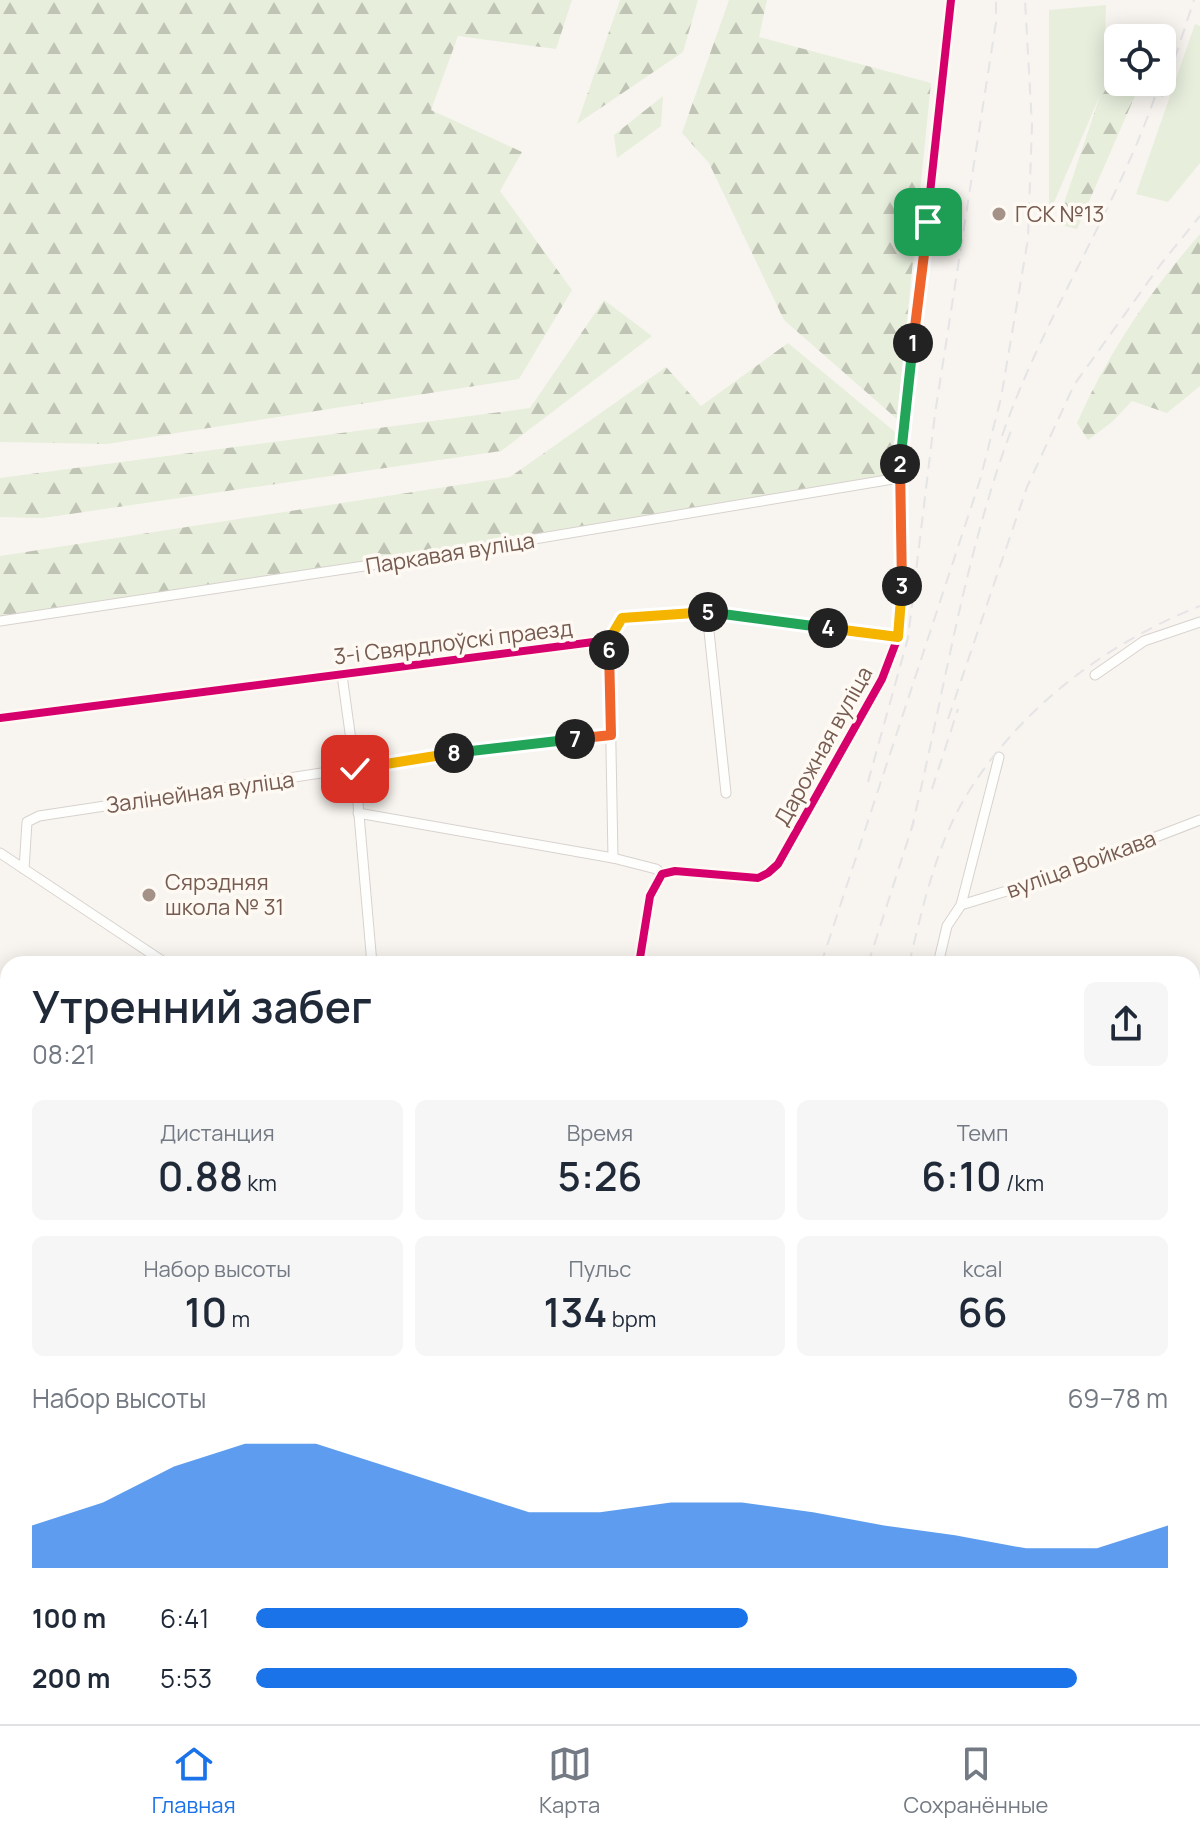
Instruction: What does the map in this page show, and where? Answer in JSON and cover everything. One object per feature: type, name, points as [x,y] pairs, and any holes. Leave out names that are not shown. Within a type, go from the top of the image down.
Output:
[{"type":"street","name":"Дарожная вуліца","points":[[662,874],[675,871],[758,878],[778,864],[882,679],[898,637],[903,597],[899,478],[951,0]]},
{"type":"street","name":"Паркавая вуліца","points":[[0,621],[457,552],[899,478]]},
{"type":"street","points":[[613,858],[609,640],[619,621],[626,617],[707,612],[898,637]]},
{"type":"street","points":[[707,612],[726,793]]},
{"type":"street","points":[[1095,675],[1144,641],[1200,622]]},
{"type":"street","name":"3-і Свярдлоўскі праезд","points":[[0,718],[609,640]]},
{"type":"street","points":[[342,675],[355,769],[371,956]]},
{"type":"street","name":"Залінейная вуліца","points":[[24,869],[27,822],[32,818],[446,754],[611,735]]},
{"type":"street","points":[[940,956],[947,926],[961,905],[999,757]]},
{"type":"street","points":[[358,813],[613,858],[656,869],[662,874],[650,896],[640,956]]},
{"type":"street","name":"вуліца Войкава","points":[[961,905],[1052,877],[1200,820]]},
{"type":"street","points":[[0,853],[155,956]]},
{"type":"green space","points":[[0,0],[572,0],[556,49],[458,36],[431,110],[522,152],[500,191],[572,290],[519,379],[107,444],[0,442]]},
{"type":"green space","points":[[620,0],[698,0],[683,52],[577,124]]},
{"type":"green space","points":[[729,0],[767,0],[759,37],[931,83],[897,419],[784,320],[709,163],[682,133]]},
{"type":"green space","points":[[1106,5],[1104,86],[1049,214],[1049,10]]},
{"type":"green space","points":[[1195,24],[1200,26],[1200,163],[1168,202],[1136,194],[1170,96],[1176,96],[1176,79]]},
{"type":"green space","points":[[1104,84],[1104,96],[1135,96],[1077,229],[1057,224]]},
{"type":"green space","points":[[663,96],[661,126],[617,158],[614,135]]},
{"type":"green space","points":[[1200,234],[1200,386],[1167,413],[1132,401],[1112,422],[1088,440],[1077,423],[1102,372],[1147,300]]},
{"type":"green space","points":[[604,300],[652,336],[501,451],[43,518],[0,517],[0,478],[530,408]]},
{"type":"green space","points":[[788,343],[895,432],[894,474],[391,558],[0,617],[0,556],[510,477],[666,367],[701,406]]},
{"type":"railway","points":[[868,782],[908,638],[935,414],[996,22],[996,0]]},
{"type":"railway","points":[[824,956],[980,480],[1001,398],[1028,239],[1032,125],[1025,0]]},
{"type":"railway","points":[[1162,97],[1194,0]]},
{"type":"railway","points":[[1002,436],[1039,347],[1124,172],[1155,96]]},
{"type":"railway","points":[[948,719],[1027,487],[1074,385],[1161,264],[1200,216]]},
{"type":"railway","points":[[911,831],[967,577],[1012,428]]},
{"type":"railway","points":[[911,956],[930,881],[945,840],[963,801],[984,768],[1009,738],[1065,684],[1130,640],[1200,606]]},
{"type":"railway","points":[[932,789],[958,709]]},
{"type":"railway","points":[[871,956],[914,821]]},
{"type":"cycle path","points":[[640,956],[650,896],[662,874],[675,871],[758,878],[778,864],[882,679],[898,637],[903,597],[899,478],[951,0]]},
{"type":"cycle path","points":[[0,718],[609,640],[619,621],[626,617],[707,612],[898,637]]},
{"type":"place","name":"ГСК №13","points":[[999,214]]},
{"type":"place","name":"Сярэдняя школа № 31","points":[[149,895]]},
{"type":"route","points":[[355,769],[446,754],[611,735],[609,640],[619,621],[626,617],[707,612],[898,637],[903,597],[899,478],[928,222]]}]
